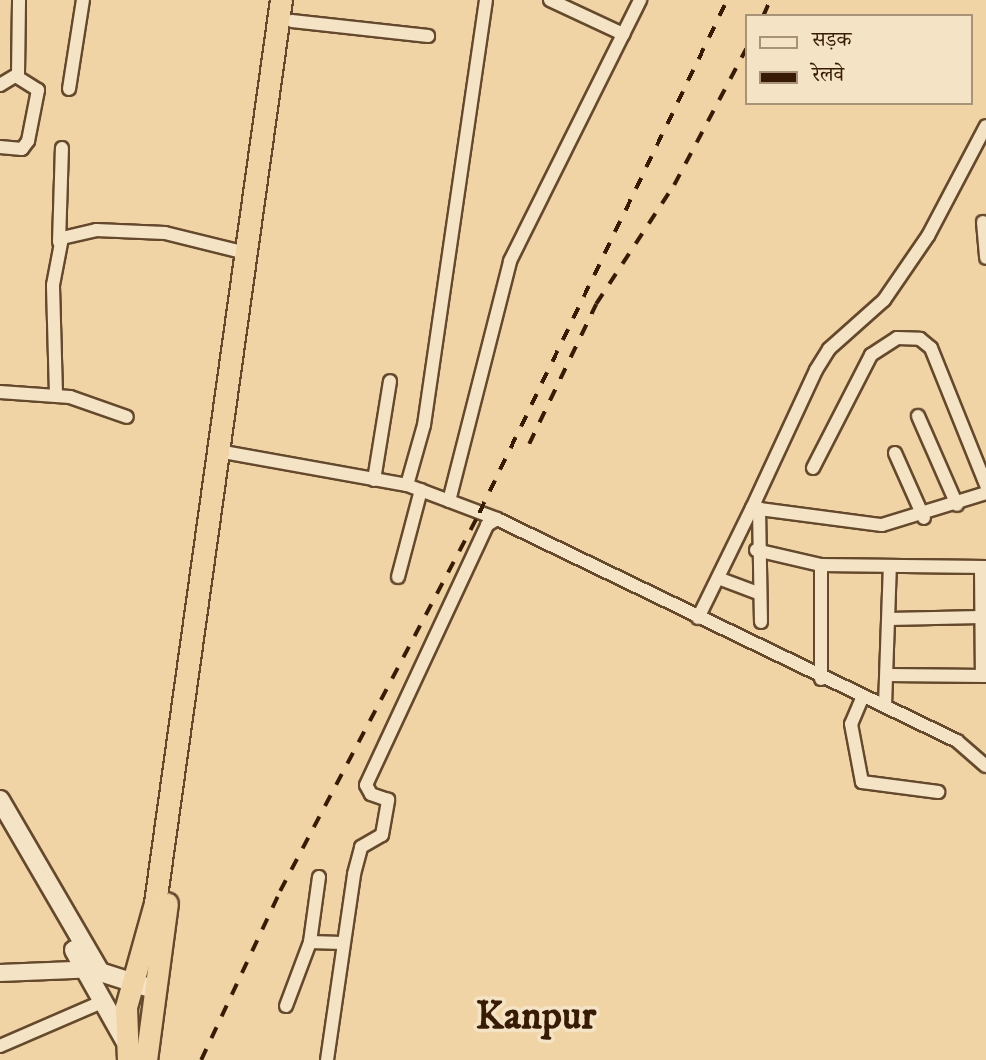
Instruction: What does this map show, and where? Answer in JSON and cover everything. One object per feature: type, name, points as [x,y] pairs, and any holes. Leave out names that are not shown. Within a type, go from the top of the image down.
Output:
[{"type":"highway","points":[[138,1055],[156,990],[224,452],[246,253],[281,0]]},
{"type":"highway","points":[[138,1055],[132,985],[155,903],[293,10]]},
{"type":"main road","points":[[0,800],[32,855],[37,879],[92,972],[104,1001],[138,1055]]},
{"type":"main road","points":[[92,972],[156,990]]},
{"type":"street","points":[[17,76],[19,0]]},
{"type":"street","points":[[69,89],[83,0]]},
{"type":"street","points":[[407,485],[424,425],[485,0]]},
{"type":"street","points":[[550,0],[623,34]]},
{"type":"street","points":[[449,501],[510,261],[640,0]]},
{"type":"street","points":[[293,10],[428,36]]},
{"type":"street","points":[[0,85],[17,76]]},
{"type":"street","points":[[0,148],[19,150],[28,141],[38,90],[17,76]]},
{"type":"street","points":[[698,618],[756,508],[829,349],[884,300],[928,236],[986,126]]},
{"type":"street","points":[[56,394],[53,285],[59,242],[62,148]]},
{"type":"street","points":[[983,222],[986,258]]},
{"type":"street","points":[[59,242],[75,232],[107,230],[188,235],[246,253]]},
{"type":"street","points":[[813,468],[871,355],[897,338],[920,339],[930,348],[986,485]]},
{"type":"street","points":[[374,480],[390,381]]},
{"type":"street","points":[[0,392],[56,394],[127,416]]},
{"type":"street","points":[[918,415],[957,505]]},
{"type":"street","points":[[224,452],[407,485],[497,519],[821,679],[885,705],[957,741],[986,766]]},
{"type":"street","points":[[895,453],[924,518]]},
{"type":"street","points":[[398,577],[421,491]]},
{"type":"street","points":[[756,508],[836,523],[883,525],[924,518],[986,494]]},
{"type":"street","points":[[756,508],[761,622]]},
{"type":"street","points":[[327,1060],[342,943],[361,846],[382,835],[388,800],[371,794],[366,785],[487,525],[497,519]]},
{"type":"street","points":[[756,550],[821,565],[983,567],[981,617],[984,676],[888,675]]},
{"type":"street","points":[[821,565],[821,679]]},
{"type":"street","points":[[885,705],[890,566]]},
{"type":"street","points":[[718,578],[758,593]]},
{"type":"street","points":[[889,619],[981,617]]},
{"type":"street","points":[[863,696],[851,724],[862,782],[938,792]]},
{"type":"street","points":[[286,1006],[310,942],[319,877]]},
{"type":"street","points":[[310,942],[342,943]]},
{"type":"street","points":[[0,972],[92,972]]},
{"type":"street","points":[[0,1046],[104,1001]]},
{"type":"railway","points":[[201,1060],[280,891],[479,513],[727,0]]},
{"type":"railway","points":[[764,14],[770,0]]},
{"type":"railway","points":[[529,444],[596,304],[674,185],[744,53]]},
{"type":"district","name":"Kanpur","points":[[536,1017]]}]
